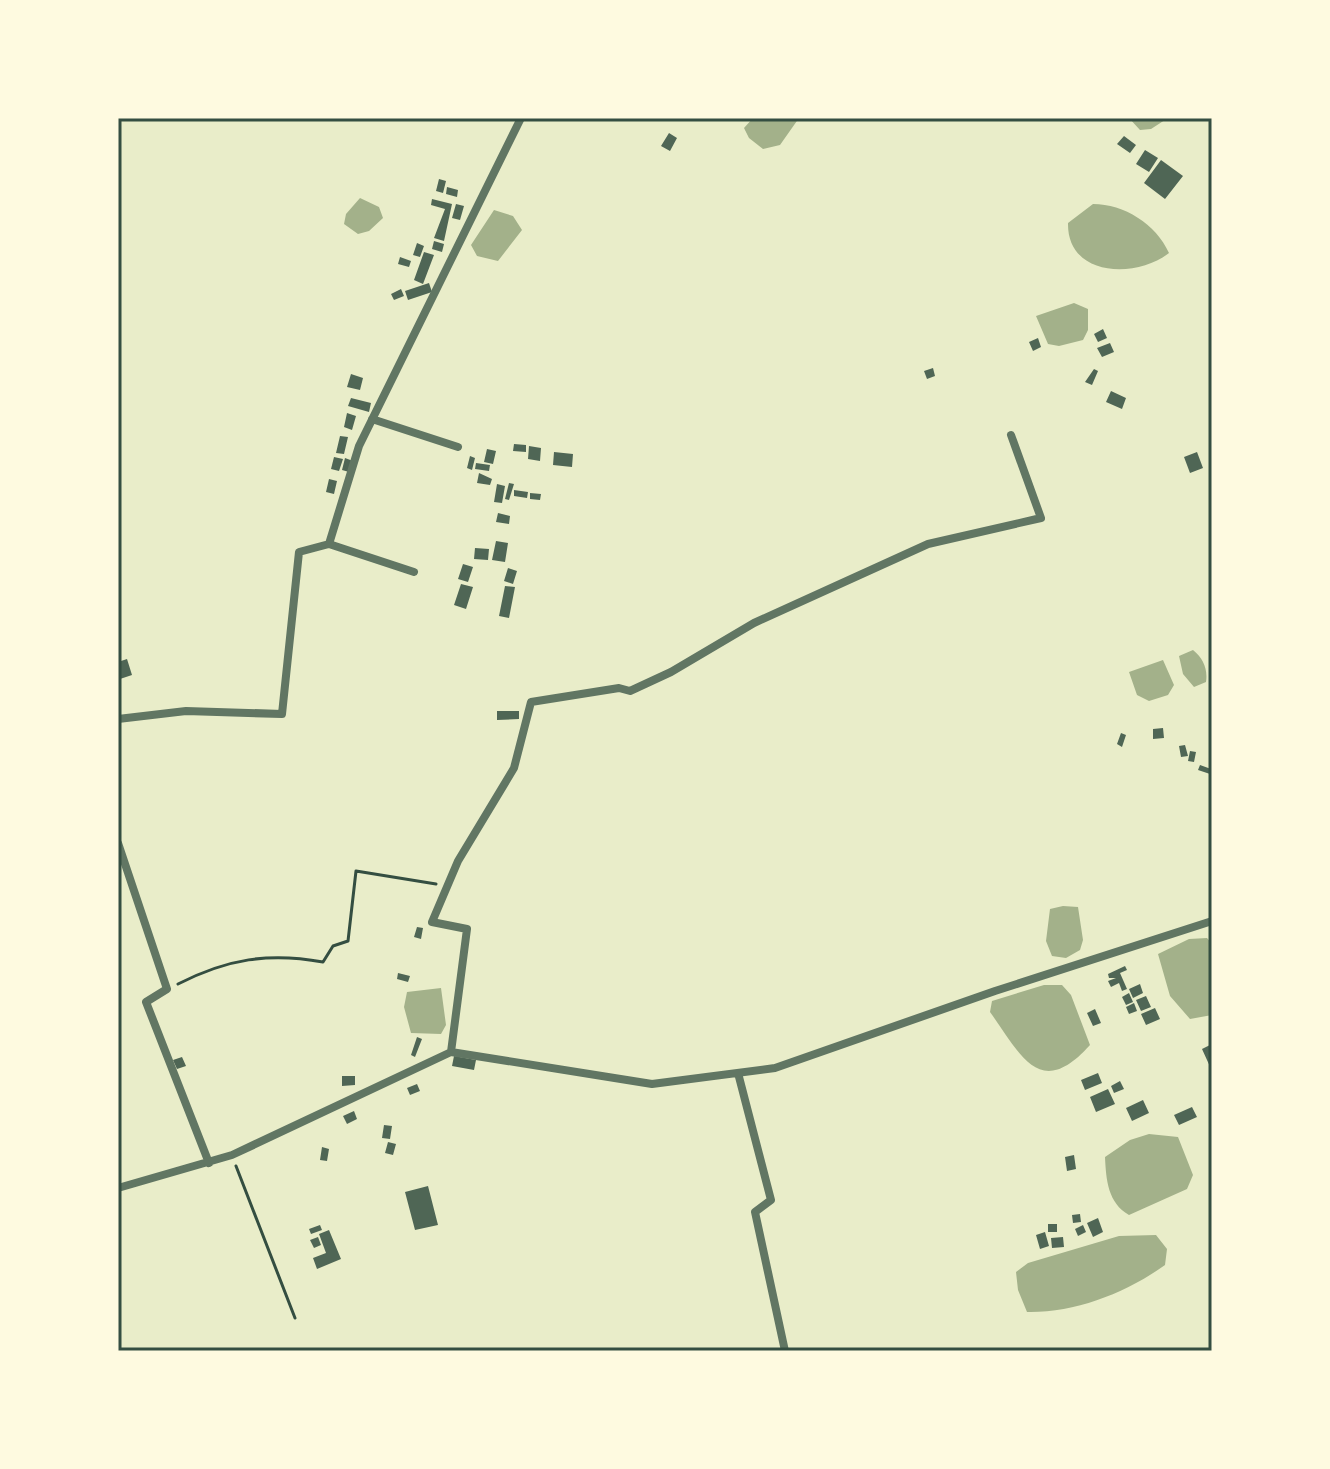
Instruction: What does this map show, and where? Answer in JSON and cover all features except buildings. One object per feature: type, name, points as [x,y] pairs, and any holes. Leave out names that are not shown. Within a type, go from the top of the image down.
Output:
[{"type":"street","points":[[329,544],[359,446],[521,118]]},
{"type":"street","points":[[372,419],[458,447]]},
{"type":"street","points":[[451,1052],[467,929],[432,922],[458,861],[514,768],[531,702],[619,688],[630,691],[671,672],[754,623],[928,544],[1041,518],[1011,435]]},
{"type":"street","points":[[118,719],[186,711],[282,714],[299,552],[329,544],[414,572]]},
{"type":"street","points":[[118,843],[167,989],[146,1002],[209,1163]]},
{"type":"street","points":[[118,1188],[232,1155],[451,1052],[652,1084],[775,1068],[995,991],[1212,921]]},
{"type":"street","points":[[738,1073],[771,1200],[755,1212],[785,1351]]},
{"type":"path","points":[[167,989],[195,975],[250,957],[296,957],[323,962],[333,946],[348,941],[356,871],[447,885]]},
{"type":"path","points":[[232,1155],[295,1318]]},
{"type":"shaded area","points":[[753,118],[799,118],[780,145],[763,149],[749,138],[744,128]]},
{"type":"shaded area","points":[[1129,118],[1168,118],[1151,129],[1140,130]]},
{"type":"shaded area","points":[[360,198],[379,207],[383,218],[369,231],[358,234],[344,224],[346,214]]},
{"type":"shaded area","points":[[1093,204],[1116,208],[1138,218],[1156,233],[1169,253],[1139,267],[1106,268],[1091,263],[1079,254],[1071,241],[1068,223]]},
{"type":"shaded area","points":[[494,210],[513,216],[522,230],[498,261],[477,256],[471,245]]},
{"type":"shaded area","points":[[1074,303],[1088,309],[1088,330],[1083,340],[1059,346],[1048,344],[1036,316]]},
{"type":"shaded area","points":[[1193,650],[1204,664],[1206,673],[1206,682],[1194,687],[1183,674],[1179,656]]},
{"type":"shaded area","points":[[1163,660],[1174,685],[1168,695],[1149,701],[1137,695],[1129,672]]},
{"type":"shaded area","points":[[1078,907],[1083,940],[1080,950],[1066,958],[1052,956],[1046,941],[1050,909]]},
{"type":"shaded area","points":[[1207,938],[1212,944],[1212,1015],[1190,1019],[1170,996],[1158,954],[1189,939]]},
{"type":"shaded area","points":[[1044,985],[1062,985],[1071,995],[1090,1045],[1072,1062],[1057,1070],[1044,1070],[1032,1065],[1021,1055],[990,1012],[992,1001]]},
{"type":"shaded area","points":[[441,988],[446,1025],[441,1034],[411,1033],[404,1007],[407,992]]},
{"type":"shaded area","points":[[1149,1134],[1178,1137],[1193,1175],[1187,1189],[1129,1215],[1112,1197],[1105,1157],[1130,1140]]},
{"type":"shaded area","points":[[1156,1235],[1167,1249],[1165,1265],[1150,1275],[1117,1292],[1081,1305],[1027,1312],[1018,1290],[1016,1272],[1028,1263],[1119,1236]]}]
